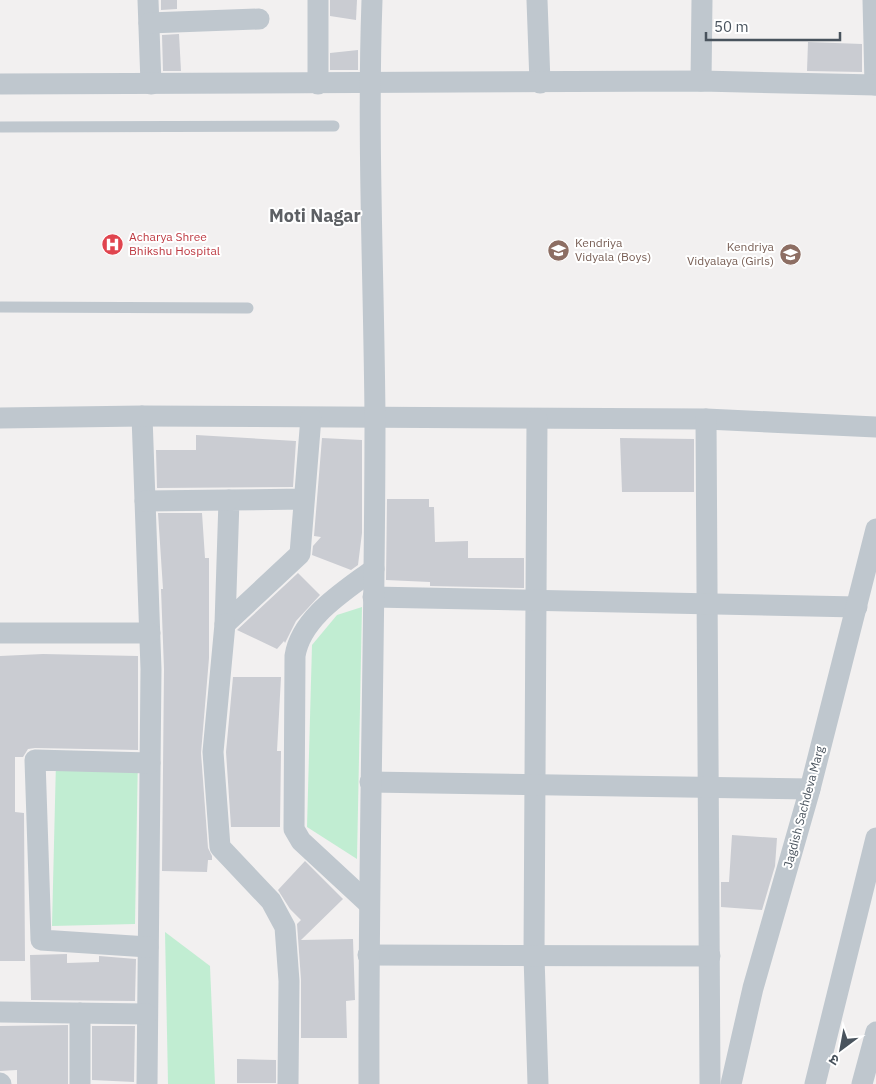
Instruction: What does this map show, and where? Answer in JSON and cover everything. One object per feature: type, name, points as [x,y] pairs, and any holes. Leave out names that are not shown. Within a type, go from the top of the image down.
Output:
[{"type":"street","points":[[148,0],[151,84]]},
{"type":"street","points":[[318,0],[318,84]]},
{"type":"street","points":[[369,1084],[368,955],[375,419],[369,84],[372,0]]},
{"type":"street","points":[[537,0],[540,83]]},
{"type":"street","points":[[701,81],[702,0]]},
{"type":"street","points":[[0,84],[369,84],[701,81],[875,85],[873,0]]},
{"type":"street","points":[[149,23],[259,20]]},
{"type":"street","points":[[142,416],[150,634],[147,1084]]},
{"type":"street","points":[[0,418],[142,416],[375,419],[706,418],[876,427]]},
{"type":"street","points":[[225,624],[300,554],[311,418]]},
{"type":"street","points":[[706,418],[710,1084]]},
{"type":"street","points":[[537,419],[534,956],[538,1084]]},
{"type":"street","points":[[145,500],[304,499]]},
{"type":"street","points":[[230,500],[225,624],[213,752],[220,847],[271,901],[284,927],[289,981],[288,1084]]},
{"type":"street","name":"Jagdish Sachdeva Marg","points":[[731,1084],[753,988],[810,789],[876,530]]},
{"type":"street","points":[[369,904],[301,841],[294,829],[295,656],[297,643],[304,631],[331,602],[374,569]]},
{"type":"street","points":[[373,598],[857,607]]},
{"type":"street","points":[[0,633],[150,634]]},
{"type":"street","points":[[148,947],[41,940],[35,760],[150,763]]},
{"type":"street","points":[[370,782],[708,789],[810,789]]},
{"type":"street","points":[[815,1084],[876,838]]},
{"type":"street","points":[[368,955],[710,956]]},
{"type":"street","points":[[0,1012],[148,1014]]},
{"type":"street","points":[[80,1013],[80,1084]]},
{"type":"street","points":[[862,1084],[876,1032]]},
{"type":"lane","points":[[0,127],[334,126]]},
{"type":"lane","points":[[0,307],[248,308]]},
{"type":"green space","points":[[362,607],[357,859],[307,827],[312,645],[337,615]]},
{"type":"green space","points":[[138,755],[135,924],[52,926],[56,761]]},
{"type":"green space","points":[[165,932],[210,966],[215,1084],[168,1084]]},
{"type":"building","points":[[161,0],[177,0],[177,9],[161,10]]},
{"type":"building","points":[[330,0],[357,0],[356,20],[330,16]]},
{"type":"building","points":[[179,34],[181,71],[163,71],[162,35]]},
{"type":"building","points":[[808,42],[862,44],[862,72],[807,71]]},
{"type":"building","points":[[358,50],[358,70],[330,70],[330,53]]},
{"type":"building","points":[[196,435],[296,441],[293,487],[157,488],[156,450],[196,450]]},
{"type":"building","points":[[322,438],[362,440],[362,533],[358,565],[351,570],[312,555],[313,546],[321,537],[314,536]]},
{"type":"building","points":[[620,438],[694,439],[694,492],[622,492]]},
{"type":"building","points":[[387,499],[429,499],[429,507],[434,507],[435,542],[468,541],[468,558],[524,558],[524,588],[430,586],[430,582],[386,580]]},
{"type":"building","points":[[158,513],[202,513],[205,558],[209,558],[209,658],[201,753],[208,848],[212,856],[212,860],[208,860],[207,872],[162,871],[164,669],[161,589],[163,589]]},
{"type":"building","points":[[298,573],[320,595],[296,621],[285,643],[284,641],[277,649],[237,630]]},
{"type":"building","points":[[43,654],[138,656],[138,750],[35,748],[28,749],[23,757],[15,757],[15,812],[24,813],[25,961],[0,961],[0,656]]},
{"type":"building","points":[[233,677],[281,677],[277,751],[281,751],[280,827],[231,827],[226,752]]},
{"type":"building","points":[[732,835],[777,838],[775,866],[762,910],[721,907],[721,882],[729,882]]},
{"type":"building","points":[[305,861],[343,899],[301,940],[353,939],[355,1000],[346,1001],[347,1038],[301,1038],[301,980],[297,924],[301,920],[290,909],[278,890]]},
{"type":"building","points":[[67,954],[67,963],[99,962],[99,956],[136,959],[135,1001],[31,1000],[30,955]]},
{"type":"building","points":[[68,1025],[68,1084],[17,1084],[17,1070],[0,1071],[0,1026]]},
{"type":"building","points":[[92,1026],[135,1026],[134,1082],[92,1080]]},
{"type":"building","points":[[237,1059],[276,1060],[276,1083],[237,1083]]},
{"type":"place","name":"Acharya Shree Bhikshu Hospital","points":[[113,244]]},
{"type":"place","name":"Kendriya Vidyala (Boys)","points":[[559,250]]},
{"type":"place","name":"Kendriya Vidyalaya (Girls)","points":[[790,254]]},
{"type":"district","name":"Moti Nagar","points":[[315,216]]}]
